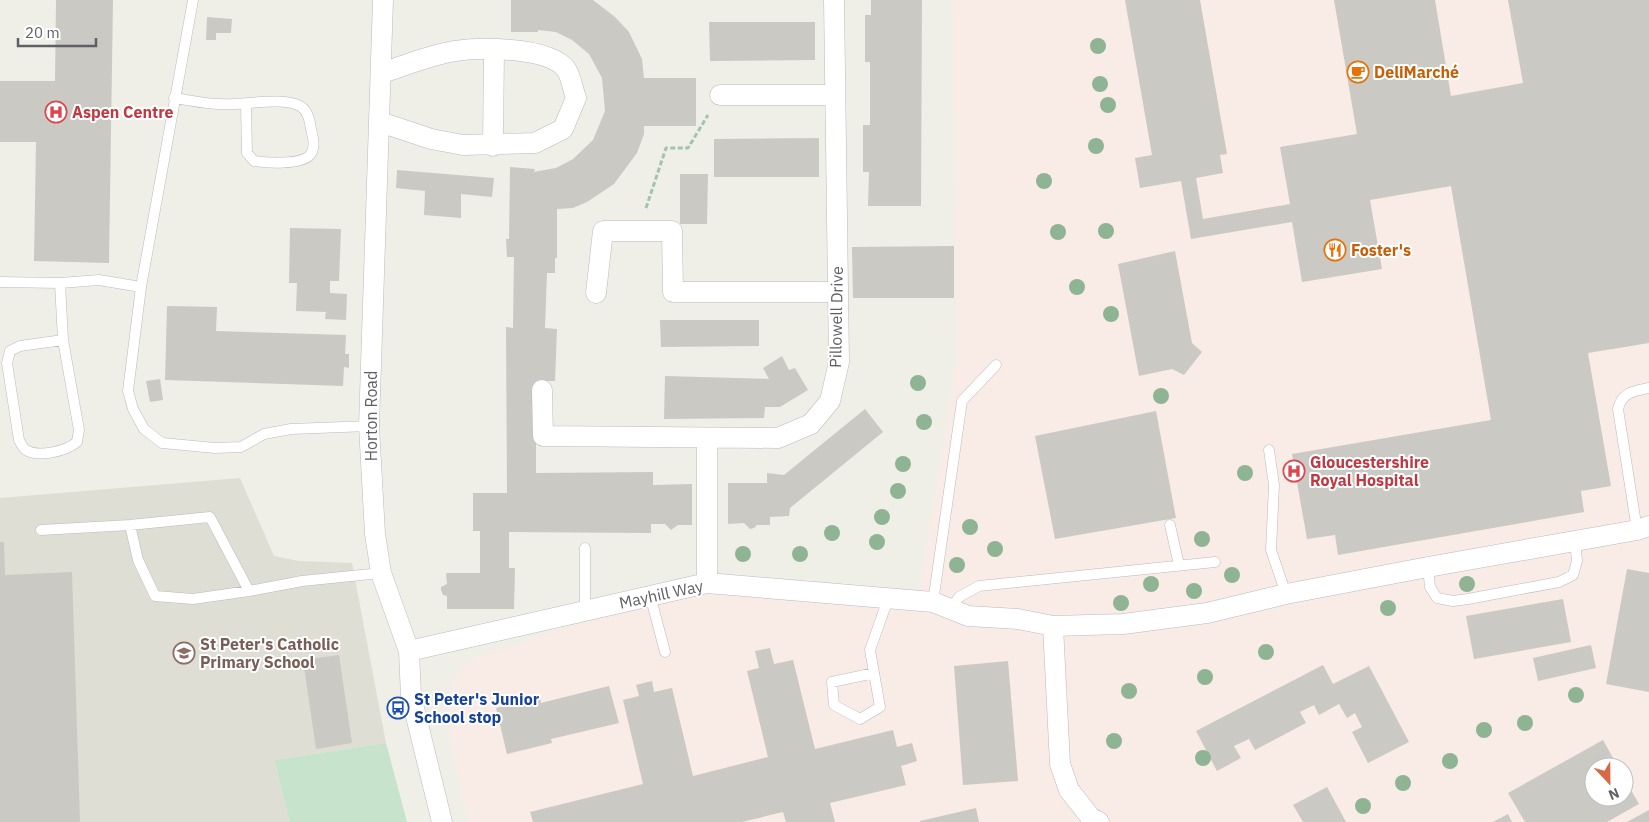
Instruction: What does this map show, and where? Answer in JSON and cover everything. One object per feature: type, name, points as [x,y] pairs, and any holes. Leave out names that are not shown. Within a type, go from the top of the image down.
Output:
[{"type":"street","name":"Horton Road","points":[[383,0],[369,426],[375,534],[381,573],[409,651],[411,696],[442,822]]},
{"type":"street","name":"Pillowell Drive","points":[[542,390],[542,436],[778,438],[811,424],[830,401],[839,362],[834,0]]},
{"type":"street","points":[[493,146],[494,49]]},
{"type":"street","points":[[380,122],[431,139],[463,145],[493,146],[535,143],[563,129],[576,98],[566,69],[540,54],[494,49],[456,51],[425,58],[382,73]]},
{"type":"street","points":[[720,95],[835,95]]},
{"type":"street","points":[[596,293],[603,231],[672,231],[674,292],[838,292]]},
{"type":"street","points":[[707,438],[708,583]]},
{"type":"street","name":"Mayhill Way","points":[[409,651],[708,583],[934,604],[968,616],[1018,619],[1053,626],[1123,624],[1207,613],[1286,594],[1643,528]]},
{"type":"street","points":[[1053,626],[1060,764],[1068,790],[1092,818],[1099,822]]},
{"type":"lane","points":[[192,0],[141,287],[128,391],[133,409],[144,429],[162,443],[215,448],[241,447],[264,434],[291,429],[369,426]]},
{"type":"lane","points":[[174,98],[220,104],[291,102],[302,107],[308,115],[314,145],[310,154],[303,159],[271,163],[254,161],[247,153],[246,104]]},
{"type":"lane","points":[[0,282],[60,283],[99,280],[141,287]]},
{"type":"lane","points":[[60,283],[63,340],[79,430],[77,442],[70,448],[35,454],[24,449],[19,440],[7,363],[10,351],[20,346],[63,340]]},
{"type":"lane","points":[[996,365],[962,401],[934,604],[959,597],[979,586],[1215,562]]},
{"type":"lane","points":[[1643,528],[1618,409],[1620,400],[1631,391],[1649,388]]},
{"type":"lane","points":[[1269,450],[1274,485],[1271,550],[1286,594]]},
{"type":"lane","points":[[40,530],[130,525],[210,517],[249,591]]},
{"type":"lane","points":[[130,525],[138,560],[155,596],[192,599],[302,581],[381,573]]},
{"type":"lane","points":[[1170,526],[1179,565]]},
{"type":"lane","points":[[1428,567],[1430,587],[1437,598],[1453,601],[1468,599],[1559,582],[1573,574],[1577,561],[1575,541]]},
{"type":"lane","points":[[585,548],[585,610]]},
{"type":"lane","points":[[650,595],[665,652]]},
{"type":"lane","points":[[874,673],[832,682],[834,706],[860,720],[880,707],[870,650],[888,599]]},
{"type":"path","points":[[638,231],[666,148],[688,148],[720,95]]},
{"type":"shaded area","name":"Gloucestershire Royal Hospital","points":[[953,0],[1649,0],[1649,822],[469,822],[451,744],[451,682],[463,666],[478,657],[707,583],[918,601],[957,359]]},
{"type":"shaded area","name":"St Peter's Catholic Primary School","points":[[240,478],[274,556],[299,561],[352,563],[386,743],[274,760],[290,822],[0,822],[0,498]]},
{"type":"green space","points":[[386,743],[407,822],[290,822],[274,760]]},
{"type":"building","name":"Aspen Centre","points":[[56,0],[113,0],[109,263],[34,261],[36,142],[0,142],[0,81],[55,81]]},
{"type":"building","points":[[511,0],[593,0],[615,17],[629,32],[642,59],[644,78],[696,78],[696,126],[644,126],[644,134],[637,153],[614,184],[587,202],[573,208],[557,209],[557,258],[555,258],[555,273],[547,273],[545,328],[557,329],[555,381],[536,381],[536,473],[653,472],[653,485],[692,484],[692,525],[678,525],[671,530],[665,524],[651,524],[651,533],[509,532],[509,568],[515,568],[514,609],[447,609],[447,596],[443,595],[441,590],[441,587],[447,584],[446,573],[480,573],[480,531],[473,531],[473,493],[507,493],[506,327],[513,328],[514,257],[507,257],[506,239],[509,239],[510,167],[535,169],[534,172],[556,168],[573,159],[593,140],[605,111],[602,78],[589,54],[572,40],[556,32],[538,30],[538,32],[511,32]]},
{"type":"building","points":[[871,0],[922,0],[921,206],[868,206],[869,172],[863,172],[863,125],[870,125],[870,62],[865,62],[865,15],[871,15]]},
{"type":"building","points":[[1125,0],[1200,0],[1227,154],[1220,155],[1223,173],[1196,178],[1203,219],[1290,204],[1280,147],[1357,134],[1334,0],[1435,0],[1451,96],[1523,83],[1508,0],[1649,0],[1649,343],[1588,353],[1611,486],[1581,491],[1584,512],[1338,555],[1335,535],[1307,539],[1292,454],[1491,420],[1451,186],[1370,200],[1382,269],[1302,282],[1292,222],[1191,239],[1181,181],[1140,188],[1135,158],[1152,155]]},
{"type":"building","points":[[207,17],[232,19],[231,33],[216,33],[216,40],[206,40]]},
{"type":"building","points":[[709,22],[815,22],[815,60],[710,61]]},
{"type":"building","points":[[819,138],[819,177],[714,177],[714,139]]},
{"type":"building","points":[[397,170],[494,178],[492,197],[461,194],[461,218],[424,215],[425,191],[396,188]]},
{"type":"building","points":[[680,174],[708,174],[707,224],[680,224]]},
{"type":"building","points":[[290,228],[341,229],[339,281],[330,281],[330,293],[347,294],[346,320],[325,319],[326,312],[296,311],[297,283],[289,283]]},
{"type":"building","points":[[954,246],[954,298],[853,298],[852,247]]},
{"type":"building","points":[[1175,251],[1192,343],[1202,352],[1184,375],[1172,369],[1139,376],[1118,264]]},
{"type":"building","points":[[167,306],[217,307],[216,331],[346,335],[345,354],[349,354],[349,368],[344,367],[343,386],[165,380]]},
{"type":"building","points":[[660,320],[759,320],[759,346],[661,347]]},
{"type":"building","points":[[782,356],[789,370],[795,368],[808,390],[780,407],[765,407],[764,418],[664,419],[665,376],[769,379],[763,368]]},
{"type":"building","points":[[160,379],[163,400],[150,402],[146,381]]},
{"type":"building","points":[[865,409],[883,432],[790,508],[789,516],[770,517],[770,525],[757,525],[750,529],[744,523],[728,524],[728,483],[767,483],[767,473],[784,475]]},
{"type":"building","points":[[1156,411],[1176,518],[1055,539],[1035,436]]},
{"type":"building","points":[[0,542],[4,542],[5,575],[72,572],[80,822],[0,822]]},
{"type":"building","points":[[1627,569],[1649,573],[1649,692],[1606,684]]},
{"type":"building","points":[[1563,599],[1571,642],[1474,659],[1466,616]]},
{"type":"building","points":[[1591,645],[1596,668],[1538,681],[1533,658]]},
{"type":"building","points":[[770,648],[774,664],[793,660],[815,749],[893,730],[897,747],[912,743],[917,761],[901,766],[906,785],[830,803],[835,822],[786,822],[783,812],[742,822],[533,822],[530,812],[643,784],[623,700],[639,696],[636,685],[652,681],[654,692],[672,688],[693,776],[768,757],[747,671],[759,668],[755,651]]},
{"type":"building","points":[[339,655],[352,743],[316,749],[303,660]]},
{"type":"building","points":[[1008,661],[1018,781],[963,785],[954,666]]},
{"type":"building","points":[[1323,665],[1333,684],[1369,666],[1409,742],[1368,763],[1352,732],[1362,727],[1355,713],[1347,718],[1339,704],[1319,715],[1314,705],[1300,712],[1306,723],[1255,750],[1249,739],[1234,746],[1241,758],[1217,771],[1196,731]]},
{"type":"building","points":[[609,686],[619,723],[551,739],[552,743],[507,754],[496,708],[540,697],[541,703]]},
{"type":"building","points":[[1603,740],[1612,757],[1584,757],[1584,807],[1634,807],[1607,822],[1525,822],[1508,793]]},
{"type":"building","points":[[1327,787],[1346,822],[1303,822],[1293,805]]},
{"type":"building","points":[[1634,795],[1639,804],[1634,807]]},
{"type":"building","points":[[976,808],[979,822],[920,822],[920,821]]},
{"type":"building","points":[[1649,810],[1649,822],[1627,822]]},
{"type":"building","points":[[1508,814],[1512,822],[1493,822]]},
{"type":"place","name":"DeliMarché","points":[[1358,72]]},
{"type":"place","name":"Aspen Centre","points":[[56,112]]},
{"type":"place","name":"Foster's","points":[[1335,250]]},
{"type":"place","name":"Gloucestershire Royal Hospital","points":[[1294,471]]},
{"type":"place","name":"St Peter's Catholic Primary School","points":[[184,653]]},
{"type":"place","name":"St Peter's Junior School stop","points":[[398,708]]}]
